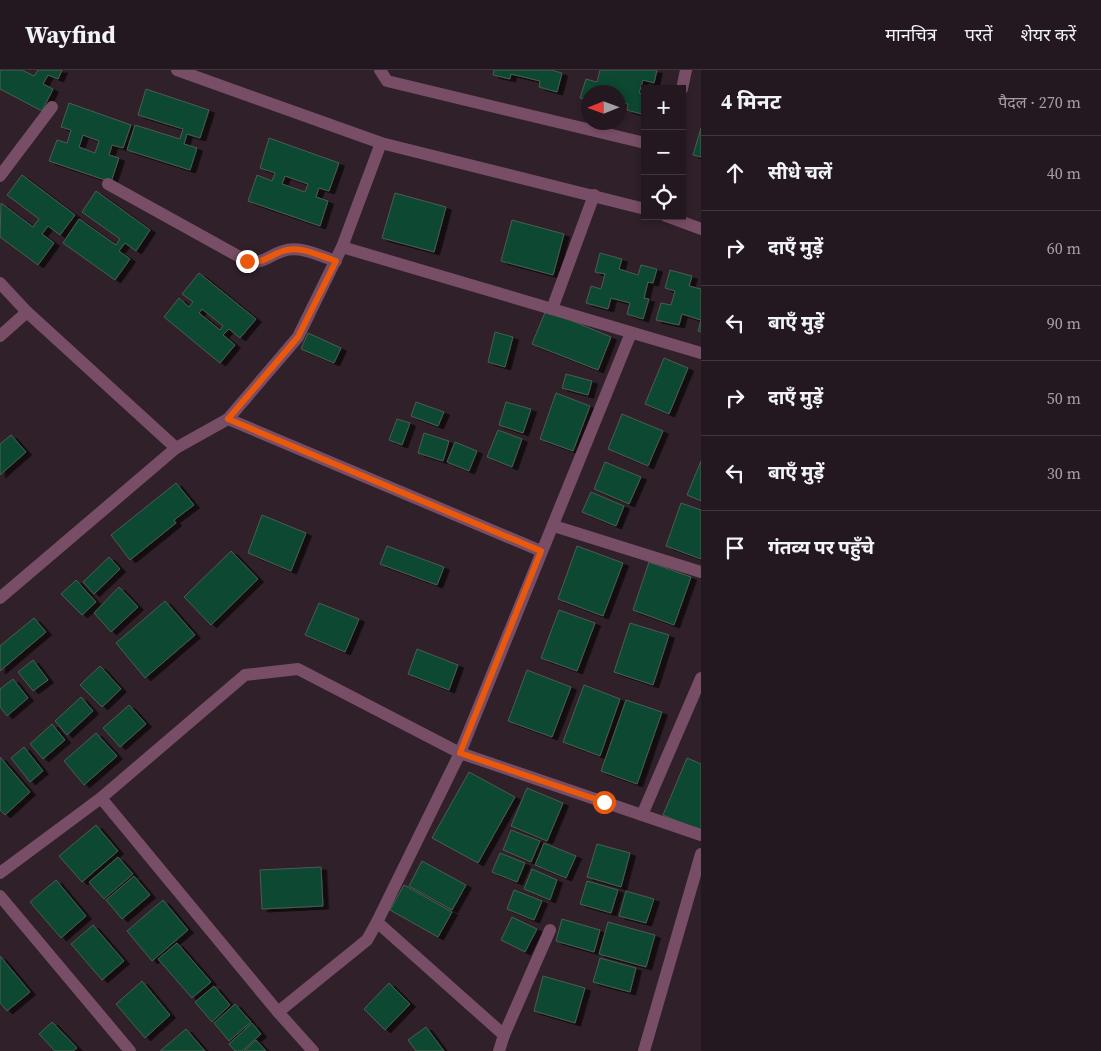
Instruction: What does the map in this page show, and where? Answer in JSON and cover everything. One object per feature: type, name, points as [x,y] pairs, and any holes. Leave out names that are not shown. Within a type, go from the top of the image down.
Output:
[{"type":"street","points":[[177,70],[381,143],[641,208]]},
{"type":"street","points":[[380,70],[387,81],[641,142]]},
{"type":"street","points":[[683,85],[686,70]]},
{"type":"street","points":[[0,176],[52,107]]},
{"type":"street","points":[[0,598],[176,448],[228,419],[298,337],[342,247],[381,143]]},
{"type":"street","points":[[108,184],[247,261],[259,263],[283,250],[297,249],[336,261]]},
{"type":"street","points":[[552,309],[594,195]]},
{"type":"street","points":[[677,220],[701,229]]},
{"type":"street","points":[[342,247],[701,353]]},
{"type":"street","points":[[0,284],[27,312],[176,448]]},
{"type":"street","points":[[0,336],[27,312]]},
{"type":"street","points":[[278,1012],[367,940],[378,922],[460,753],[631,333]]},
{"type":"street","points":[[228,419],[541,551]]},
{"type":"street","points":[[554,526],[701,572]]},
{"type":"street","points":[[0,873],[101,798],[245,675],[298,669],[460,753],[701,835]]},
{"type":"street","points":[[642,815],[701,678]]},
{"type":"street","points":[[101,798],[278,1012],[313,1051]]},
{"type":"street","points":[[644,1051],[701,854]]},
{"type":"street","points":[[0,896],[130,1051]]},
{"type":"street","points":[[378,922],[504,1035]]},
{"type":"street","points":[[499,1051],[504,1035],[550,930]]},
{"type":"building","points":[[0,70],[22,70],[34,76],[38,70],[62,70],[58,79],[48,75],[43,84],[53,89],[42,111],[0,89]]},
{"type":"building","points":[[494,70],[551,70],[562,73],[557,92],[539,87],[540,81],[511,74],[510,79],[493,75]]},
{"type":"building","points":[[600,70],[657,70],[654,83],[643,80],[641,85],[639,93],[641,93],[641,114],[627,110],[626,85],[584,85],[586,79],[597,82]]},
{"type":"building","points":[[146,89],[209,110],[200,138],[187,134],[184,144],[197,148],[190,170],[127,150],[135,125],[180,139],[183,129],[138,115]]},
{"type":"building","points":[[69,103],[131,125],[123,148],[112,145],[109,155],[119,158],[111,182],[49,161],[57,140],[67,143],[71,130],[61,127]],"holes":[[[83,135],[99,141],[95,153],[79,147]]]},
{"type":"building","points":[[701,128],[701,157],[693,155]]},
{"type":"building","points":[[269,138],[339,163],[329,191],[319,188],[316,197],[328,201],[320,226],[248,201],[257,175],[272,181],[275,173],[260,168]],"holes":[[[285,176],[308,184],[305,192],[282,184]]]},
{"type":"building","points":[[22,175],[75,215],[60,235],[48,226],[42,234],[54,243],[38,265],[0,237],[1,203],[33,227],[39,219],[7,195]]},
{"type":"building","points":[[96,191],[150,230],[136,251],[125,243],[119,251],[130,259],[115,280],[63,243],[79,219],[116,245],[120,239],[82,212]]},
{"type":"building","points":[[395,193],[446,207],[434,252],[382,238]]},
{"type":"building","points":[[512,220],[564,234],[553,275],[501,261]]},
{"type":"building","points":[[600,253],[622,259],[619,269],[638,275],[641,265],[657,269],[653,283],[648,282],[644,298],[649,299],[643,319],[627,314],[630,303],[611,298],[608,309],[586,303],[591,286],[601,289],[605,274],[595,272]]},
{"type":"building","points":[[670,270],[692,276],[689,286],[701,289],[701,320],[682,314],[679,325],[656,320],[661,303],[671,305],[675,291],[665,288]]},
{"type":"building","points":[[199,273],[256,319],[240,338],[229,329],[223,335],[235,345],[220,363],[164,317],[179,298],[189,307],[193,302],[182,294]],"holes":[[[202,309],[223,326],[220,330],[199,313]]]},
{"type":"building","points":[[546,310],[611,337],[598,370],[532,344]]},
{"type":"building","points":[[701,320],[701,332],[698,331]]},
{"type":"building","points":[[495,332],[513,337],[505,367],[488,362]]},
{"type":"building","points":[[308,333],[341,348],[334,363],[301,349]]},
{"type":"building","points":[[664,358],[688,368],[669,414],[645,404]]},
{"type":"building","points":[[566,374],[592,381],[588,395],[562,388]]},
{"type":"building","points":[[556,393],[590,406],[573,451],[540,439]]},
{"type":"building","points":[[416,402],[444,412],[438,426],[411,416]]},
{"type":"building","points":[[506,402],[531,409],[523,433],[499,425]]},
{"type":"building","points":[[622,414],[663,431],[648,466],[608,449]]},
{"type":"building","points":[[397,419],[410,423],[402,445],[389,440]]},
{"type":"building","points":[[498,430],[522,439],[512,467],[487,457]]},
{"type":"building","points":[[424,433],[449,441],[443,461],[418,453]]},
{"type":"building","points":[[11,435],[26,452],[0,475],[0,444]]},
{"type":"building","points":[[455,442],[477,451],[469,471],[447,462]]},
{"type":"building","points":[[701,461],[701,501],[687,495]]},
{"type":"building","points":[[605,462],[641,477],[629,504],[594,489]]},
{"type":"building","points":[[176,483],[194,505],[174,520],[176,523],[130,560],[111,535]]},
{"type":"building","points":[[591,492],[624,506],[616,526],[582,512]]},
{"type":"building","points":[[681,503],[701,510],[701,559],[666,546]]},
{"type":"building","points":[[262,515],[306,533],[291,571],[248,553]]},
{"type":"building","points":[[387,546],[444,567],[437,585],[380,564]]},
{"type":"building","points":[[577,546],[623,563],[603,616],[558,599]]},
{"type":"building","points":[[231,551],[258,579],[211,625],[184,597]]},
{"type":"building","points":[[109,557],[120,569],[94,594],[83,582]]},
{"type":"building","points":[[649,562],[691,577],[674,625],[633,610]]},
{"type":"building","points":[[76,580],[96,602],[82,615],[61,594]]},
{"type":"building","points":[[119,587],[138,607],[111,632],[94,613]]},
{"type":"building","points":[[165,601],[195,635],[145,678],[116,643]]},
{"type":"building","points":[[319,603],[359,619],[345,652],[305,635]]},
{"type":"building","points":[[559,610],[595,623],[577,671],[541,658]]},
{"type":"building","points":[[34,618],[46,632],[0,671],[0,646]]},
{"type":"building","points":[[630,623],[669,635],[653,685],[614,672]]},
{"type":"building","points":[[417,649],[458,665],[449,690],[408,674]]},
{"type":"building","points":[[33,660],[48,680],[33,691],[18,672]]},
{"type":"building","points":[[100,666],[121,689],[102,707],[80,685]]},
{"type":"building","points":[[527,670],[571,687],[552,737],[508,721]]},
{"type":"building","points":[[13,679],[28,698],[7,716],[0,707],[0,689]]},
{"type":"building","points":[[584,685],[620,699],[600,756],[563,742]]},
{"type":"building","points":[[81,697],[93,711],[67,735],[55,721]]},
{"type":"building","points":[[626,700],[662,712],[637,784],[601,771]]},
{"type":"building","points":[[129,705],[146,724],[120,747],[103,728]]},
{"type":"building","points":[[52,724],[65,740],[43,759],[30,744]]},
{"type":"building","points":[[96,733],[117,756],[84,785],[64,761]]},
{"type":"building","points":[[24,747],[43,771],[30,782],[11,758]]},
{"type":"building","points":[[0,757],[30,792],[5,815],[0,810]]},
{"type":"building","points":[[687,758],[701,764],[701,831],[663,815]]},
{"type":"building","points":[[469,772],[515,797],[478,863],[432,838]]},
{"type":"building","points":[[527,788],[563,803],[547,841],[511,826]]},
{"type":"building","points":[[96,825],[118,851],[82,882],[59,856]]},
{"type":"building","points":[[511,830],[540,841],[531,862],[503,850]]},
{"type":"building","points":[[544,843],[576,856],[566,878],[535,865]]},
{"type":"building","points":[[597,844],[630,853],[621,887],[587,877]]},
{"type":"building","points":[[500,853],[525,863],[517,882],[492,872]]},
{"type":"building","points":[[118,857],[133,874],[104,899],[89,882]]},
{"type":"building","points":[[422,861],[466,885],[452,910],[409,886]]},
{"type":"building","points":[[321,867],[323,906],[262,909],[260,870]]},
{"type":"building","points":[[532,869],[557,880],[550,900],[524,889]]},
{"type":"building","points":[[134,876],[150,895],[122,919],[106,900]]},
{"type":"building","points":[[56,880],[86,916],[61,938],[30,902]]},
{"type":"building","points":[[587,881],[618,890],[611,913],[580,904]]},
{"type":"building","points":[[404,885],[452,912],[438,937],[390,910]]},
{"type":"building","points":[[514,890],[542,901],[534,920],[507,909]]},
{"type":"building","points":[[626,891],[654,899],[646,923],[619,916]]},
{"type":"building","points":[[163,900],[188,930],[152,961],[127,931]]},
{"type":"building","points":[[512,917],[537,929],[525,952],[501,940]]},
{"type":"building","points":[[562,919],[600,930],[594,952],[556,941]]},
{"type":"building","points":[[608,922],[655,935],[646,967],[599,954]]},
{"type":"building","points":[[93,925],[124,961],[102,980],[71,944]]},
{"type":"building","points":[[177,943],[211,982],[192,998],[158,959]]},
{"type":"building","points":[[0,956],[30,992],[7,1011],[0,1003]]},
{"type":"building","points":[[600,958],[636,968],[630,992],[593,982]]},
{"type":"building","points":[[543,976],[585,988],[575,1023],[534,1011]]},
{"type":"building","points":[[142,981],[170,1015],[145,1038],[116,1004]]},
{"type":"building","points":[[389,983],[410,1004],[385,1030],[364,1009]]},
{"type":"building","points":[[214,986],[230,1005],[212,1022],[195,1002]]},
{"type":"building","points":[[235,1004],[251,1022],[229,1041],[214,1023]]},
{"type":"building","points":[[52,1022],[77,1048],[73,1051],[55,1051],[39,1034]]},
{"type":"building","points":[[252,1023],[261,1034],[242,1051],[235,1051],[229,1044]]},
{"type":"building","points":[[426,1027],[444,1051],[416,1051],[408,1040]]},
{"type":"building","points":[[186,1029],[205,1051],[160,1051]]},
{"type":"building","points":[[256,1040],[266,1051],[244,1051]]},
{"type":"route","points":[[247,261],[259,263],[283,250],[297,249],[336,261],[298,337],[228,419],[541,551],[460,753],[604,802]]}]
